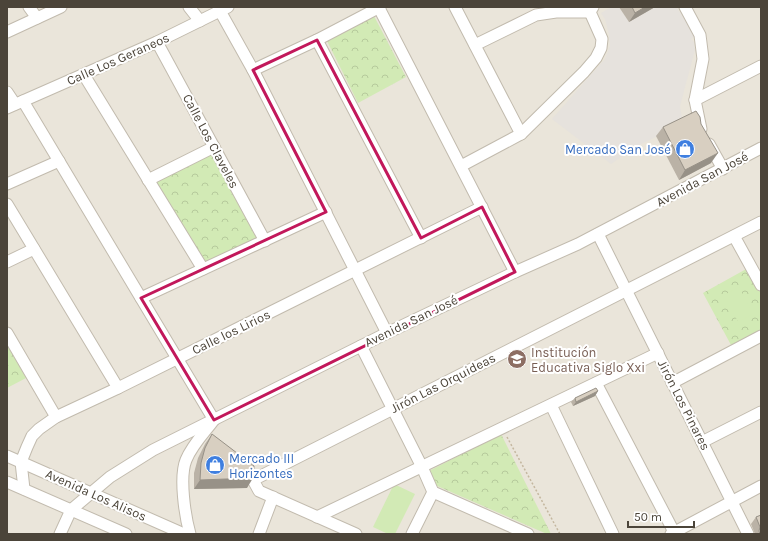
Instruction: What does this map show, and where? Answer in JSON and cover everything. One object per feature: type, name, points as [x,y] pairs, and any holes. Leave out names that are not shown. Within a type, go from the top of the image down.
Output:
[{"type":"street","points":[[29,7],[37,18]]},
{"type":"street","points":[[7,32],[61,7]]},
{"type":"street","points":[[189,7],[200,21]]},
{"type":"street","points":[[253,70],[317,40],[380,7],[515,272]]},
{"type":"street","points":[[456,7],[521,134]]},
{"type":"street","points":[[685,7],[700,35],[703,59],[695,100],[701,130],[723,169]]},
{"type":"street","points":[[224,9],[253,70],[387,333]]},
{"type":"street","name":"Calle Los Geraneos","points":[[15,105],[158,42],[224,9]]},
{"type":"street","points":[[461,166],[521,134],[584,72],[596,58],[601,48],[602,39],[592,10],[556,12],[536,16],[475,45]]},
{"type":"street","points":[[317,40],[421,238]]},
{"type":"street","name":"Calle Los Claveles","points":[[158,42],[265,241]]},
{"type":"street","points":[[695,100],[761,66]]},
{"type":"street","points":[[84,75],[203,270]]},
{"type":"street","points":[[7,92],[15,105],[58,161],[214,420],[195,443],[185,461],[182,481],[190,534]]},
{"type":"street","points":[[148,180],[214,147]]},
{"type":"street","name":"Avenida San José","points":[[70,510],[124,468],[153,450],[387,333],[515,272],[578,244],[761,148]]},
{"type":"street","points":[[7,184],[58,161]]},
{"type":"street","points":[[7,204],[118,388]]},
{"type":"street","name":"Calle los Lirios","points":[[24,489],[21,462],[32,436],[56,417],[178,359],[482,207]]},
{"type":"street","points":[[141,298],[326,212]]},
{"type":"street","name":"Jirón Las Orquideas","points":[[273,497],[259,491],[253,480],[761,222]]},
{"type":"street","name":"Jirón Los Pinares","points":[[598,234],[748,534]]},
{"type":"street","points":[[734,236],[761,285]]},
{"type":"street","points":[[7,262],[34,249]]},
{"type":"street","points":[[7,332],[56,417]]},
{"type":"street","points":[[672,382],[761,336]]},
{"type":"street","points":[[361,346],[433,492],[528,534]]},
{"type":"street","points":[[317,517],[658,353]]},
{"type":"street","points":[[596,383],[673,533],[761,486]]},
{"type":"street","points":[[551,405],[613,534]]},
{"type":"street","points":[[702,442],[761,412]]},
{"type":"street","name":"Avenida Los Alisos","points":[[7,456],[92,492],[184,534]]},
{"type":"street","name":"Avenida Los Alisos","points":[[7,482],[126,534]]},
{"type":"street","points":[[412,534],[433,492]]},
{"type":"street","points":[[259,534],[273,497],[356,534]]},
{"type":"street","points":[[60,534],[70,510]]},
{"type":"path","points":[[503,428],[560,534]]},
{"type":"highlighted area","points":[[317,40],[421,238],[482,207],[515,272],[214,420],[141,298],[326,212],[253,70]]},
{"type":"shaded area","points":[[7,7],[761,7],[761,534],[7,534]]},
{"type":"shaded area","points":[[611,7],[619,7],[629,22],[655,7],[676,7],[696,35],[691,39],[694,42],[695,50],[680,106],[683,124],[637,146],[611,164],[552,119],[605,59],[610,46],[605,19],[601,13]]},
{"type":"green space","points":[[374,16],[406,77],[358,103],[327,41]]},
{"type":"green space","points":[[209,146],[259,239],[204,264],[152,176]]},
{"type":"green space","points":[[748,268],[761,292],[761,330],[731,345],[703,293]]},
{"type":"green space","points":[[739,287],[753,314],[738,322],[724,295]]},
{"type":"green space","points":[[7,343],[28,377],[7,388]]},
{"type":"green space","points":[[501,434],[551,534],[547,534],[435,485],[429,471]]},
{"type":"green space","points":[[394,484],[415,494],[395,534],[388,534],[373,527]]},
{"type":"building","points":[[632,7],[645,7],[635,13]]},
{"type":"building","name":"Mercado San José","points":[[696,111],[700,117],[701,124],[718,153],[685,170],[663,127]]},
{"type":"building","points":[[596,388],[598,391],[576,402],[575,398]]},
{"type":"building","points":[[212,434],[254,466],[253,478],[200,480],[201,463],[205,448]]},
{"type":"building","points":[[761,515],[760,534],[760,527],[756,517]]},
{"type":"place","name":"Mercado San José","points":[[685,149]]},
{"type":"place","name":"Institución Educativa Siglo Xxi","points":[[517,359]]},
{"type":"place","name":"Mercado III Horizontes","points":[[215,465]]}]
